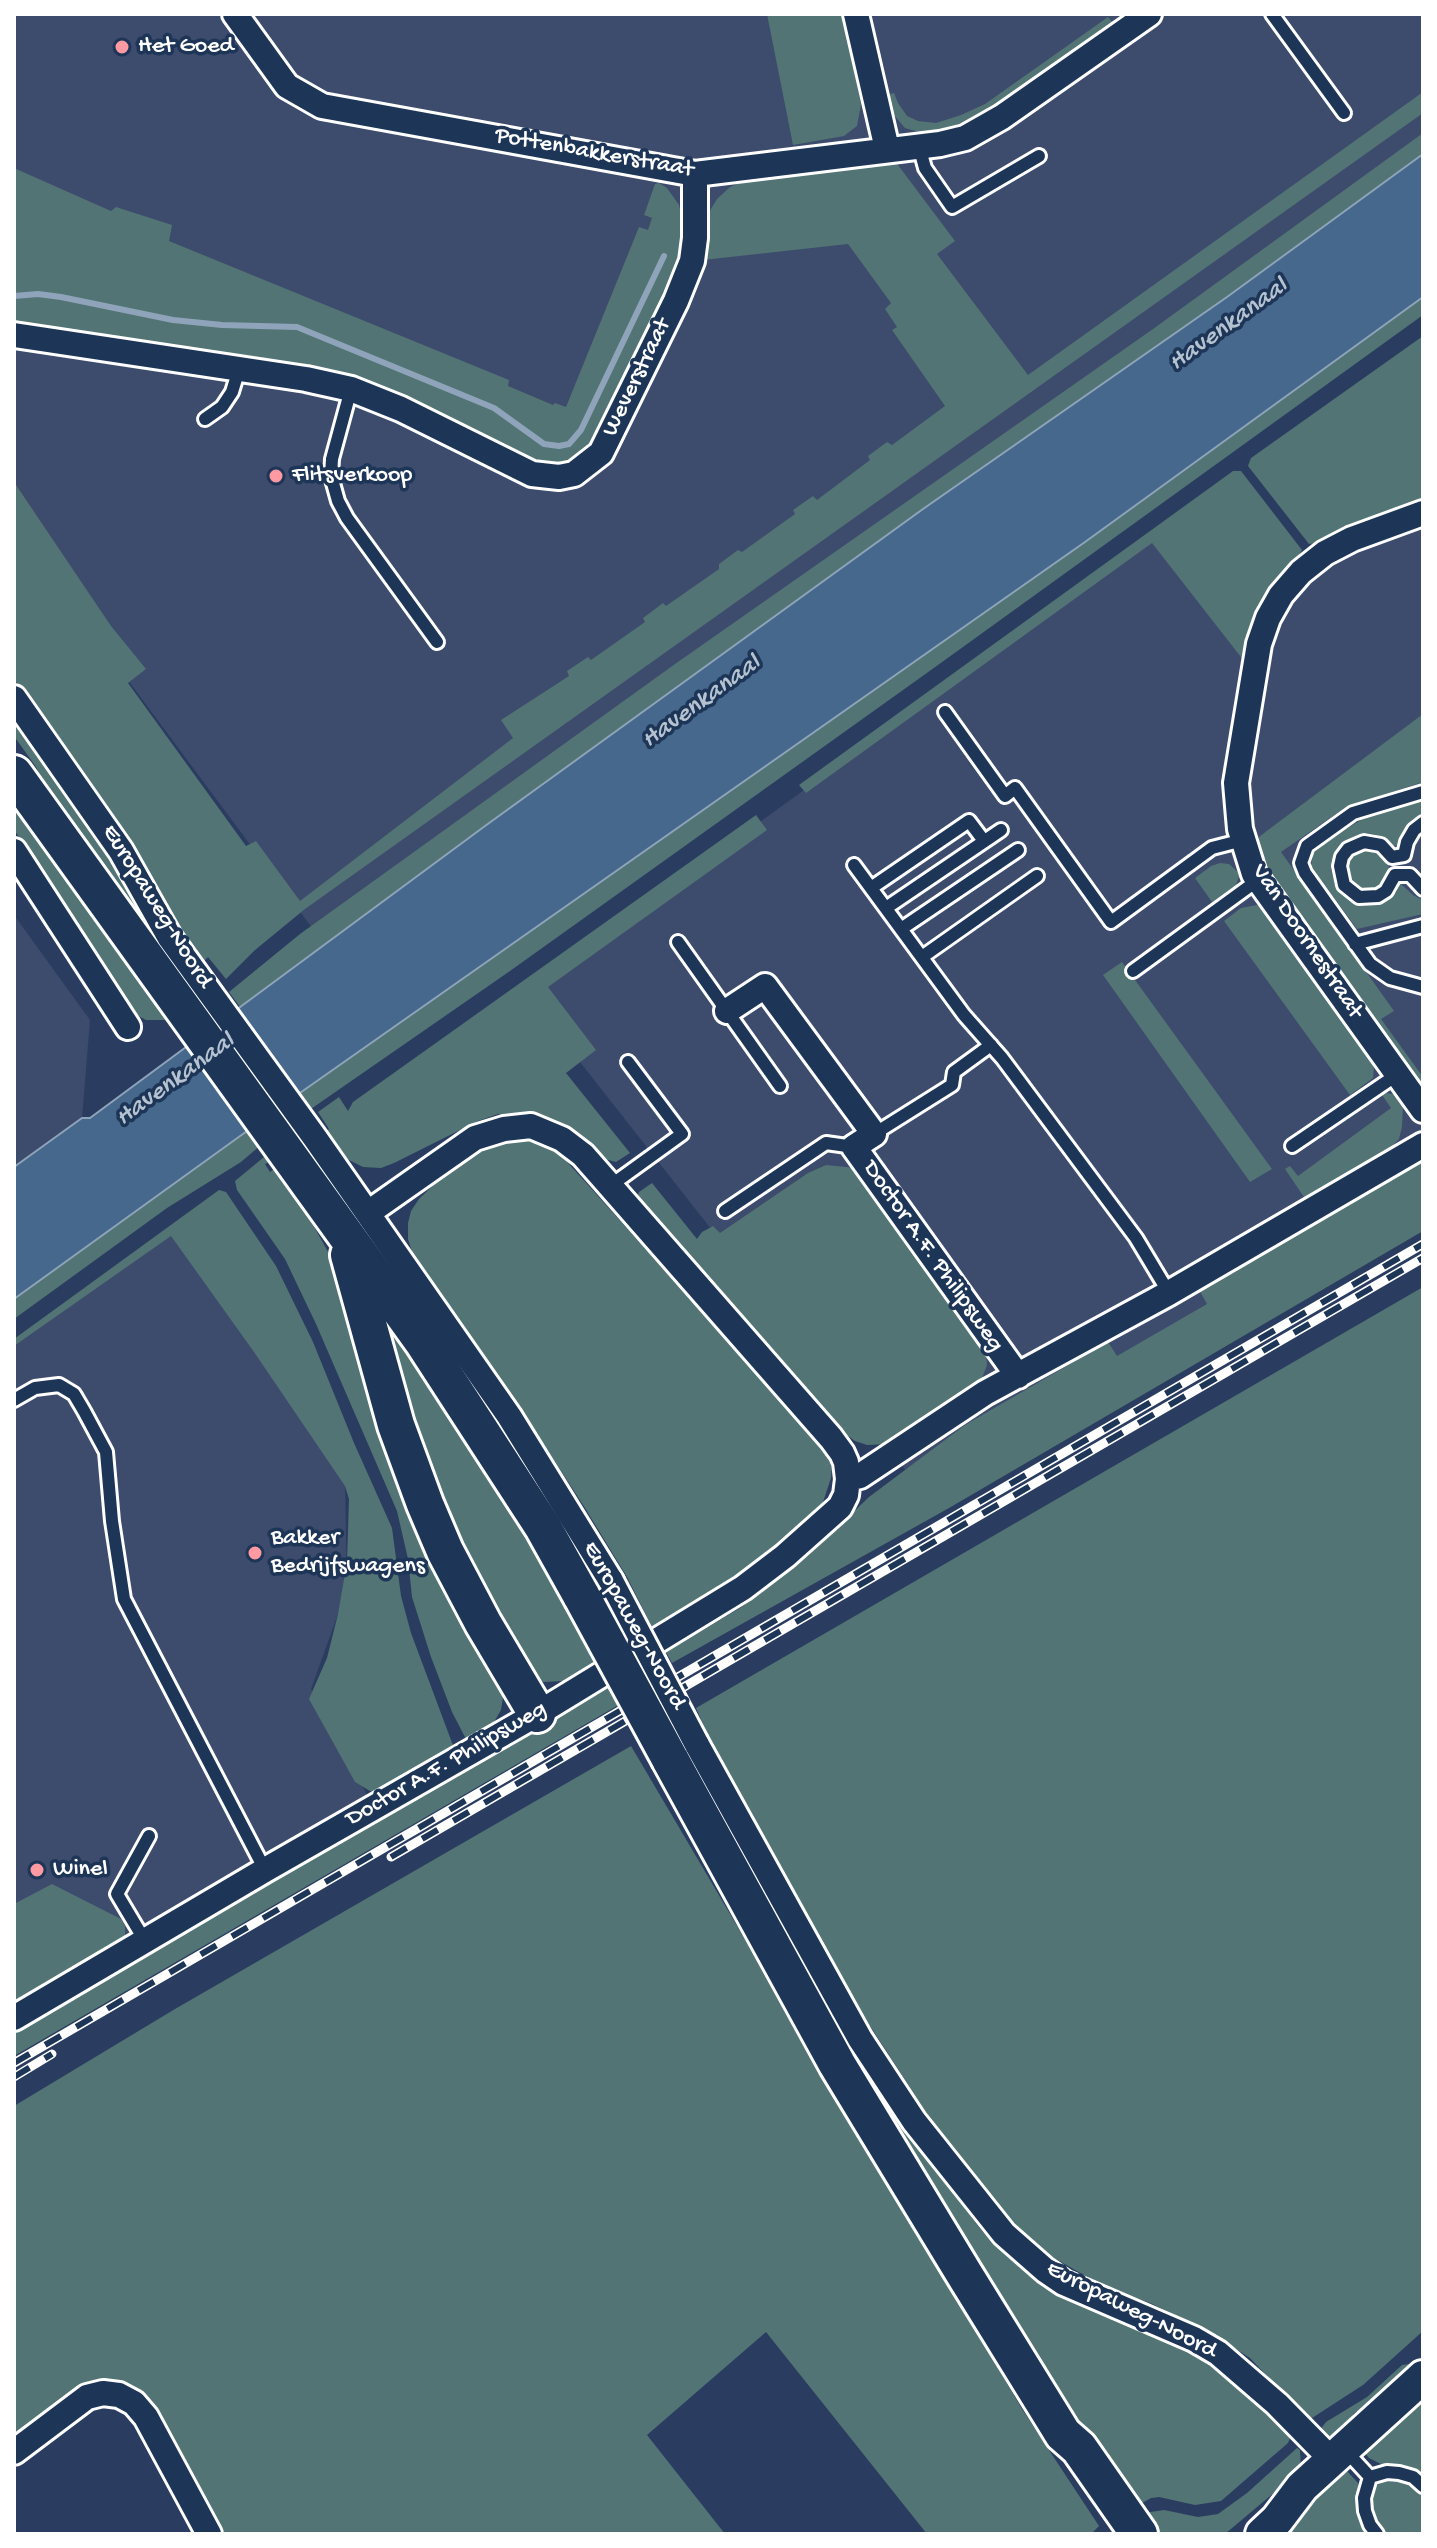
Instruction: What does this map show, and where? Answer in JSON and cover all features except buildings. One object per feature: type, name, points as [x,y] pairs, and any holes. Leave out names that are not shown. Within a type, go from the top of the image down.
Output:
[{"type":"main road","name":"Europaweg-Noord","points":[[14,774],[186,987],[302,1147],[355,1222],[423,1342],[543,1527],[597,1589],[683,1751],[837,2064],[1063,2434],[1079,2448],[1139,2534]]},
{"type":"main road","points":[[355,1222],[396,1425],[425,1504],[445,1551],[483,1623],[537,1714]]},
{"type":"main road","name":"Europaweg-Noord","points":[[1063,2434],[1067,2455],[1112,2534]]},
{"type":"street","name":"Pottenbakkerstraat","points":[[235,14],[287,86],[322,106],[695,174],[965,138],[1149,14]]},
{"type":"street","points":[[856,14],[887,149]]},
{"type":"street","name":"Weverstraat","points":[[14,335],[306,379],[351,389],[401,409],[532,474],[559,477],[574,474],[601,453],[676,301],[692,261],[695,174]]},
{"type":"street","name":"Van Doornestraat","points":[[1423,513],[1352,539],[1315,559],[1281,595],[1268,618],[1259,644],[1236,783],[1243,840],[1254,874],[1423,1110]]},
{"type":"street","name":"Europaweg-Noord","points":[[14,698],[121,851],[170,938],[186,987]]},
{"type":"street","points":[[14,851],[128,1027]]},
{"type":"street","name":"Doctor A.F. Philipsweg","points":[[727,1011],[765,986],[1018,1376]]},
{"type":"street","points":[[355,1222],[475,1138],[504,1129],[531,1126],[562,1139],[583,1155],[831,1438],[842,1453],[848,1479]]},
{"type":"street","name":"Doctor A.F. Philipsweg","points":[[14,2018],[537,1714],[743,1588],[840,1507],[846,1495],[848,1479],[860,1476],[985,1393],[1169,1293],[1423,1145]]},
{"type":"street","name":"Europaweg-Noord","points":[[683,1751],[914,2121],[1004,2234],[1064,2283],[1194,2339],[1218,2353],[1337,2454]]},
{"type":"street","points":[[1262,2534],[1302,2487],[1423,2377]]},
{"type":"street","points":[[14,2452],[87,2397],[103,2393],[119,2395],[134,2403],[146,2417],[209,2534]]},
{"type":"street","points":[[1237,2534],[1266,2509],[1302,2487]]},
{"type":"lane","points":[[1272,14],[1344,113]]},
{"type":"lane","points":[[919,146],[925,168],[952,207],[1039,156]]},
{"type":"lane","points":[[205,419],[222,407],[232,392],[239,369]]},
{"type":"lane","points":[[351,389],[332,459],[331,476],[338,501],[347,518],[437,642]]},
{"type":"lane","points":[[945,712],[1005,796],[1015,788],[1111,922],[1212,848],[1243,840]]},
{"type":"lane","points":[[1423,792],[1353,813],[1307,846],[1301,863],[1370,964],[1390,978],[1423,987]]},
{"type":"lane","points":[[871,888],[969,821],[984,841]]},
{"type":"lane","points":[[1423,823],[1414,830],[1398,856],[1395,875],[1386,891],[1369,898],[1350,892],[1340,876],[1342,857],[1355,844],[1373,842],[1398,856],[1423,889]]},
{"type":"lane","points":[[886,908],[1001,830]]},
{"type":"lane","points":[[901,929],[1018,850]]},
{"type":"lane","points":[[854,865],[964,1015],[991,1045],[1136,1238],[1169,1293]]},
{"type":"lane","points":[[1395,875],[1410,875]]},
{"type":"lane","points":[[922,957],[1037,876]]},
{"type":"lane","points":[[1133,971],[1258,880]]},
{"type":"lane","points":[[1355,944],[1423,926]]},
{"type":"lane","points":[[678,942],[780,1086]]},
{"type":"lane","points":[[725,1211],[826,1143],[864,1141],[952,1085],[954,1072],[991,1045]]},
{"type":"lane","points":[[610,1186],[682,1134],[628,1062]]},
{"type":"lane","points":[[1292,1146],[1398,1074]]},
{"type":"lane","points":[[14,1400],[35,1388],[59,1385],[74,1394],[106,1452],[112,1521],[124,1599],[265,1870]]},
{"type":"lane","points":[[145,1941],[117,1894],[149,1836]]},
{"type":"lane","points":[[1337,2454],[1370,2477]]},
{"type":"lane","points":[[1370,2477],[1387,2472],[1399,2473],[1413,2477],[1423,2486]]},
{"type":"lane","points":[[1370,2477],[1364,2498],[1365,2511],[1377,2534]]},
{"type":"shaded area","points":[[14,14],[1423,14],[1423,154],[923,509],[324,944],[14,527]]},
{"type":"shaded area","points":[[1423,499],[1423,1227],[940,1506],[876,1439],[525,992],[1159,533],[1284,571],[1319,536]]},
{"type":"shaded area","points":[[14,915],[90,1020],[82,1118],[14,1167]]},
{"type":"shaded area","points":[[173,1227],[345,1484],[347,1589],[311,1689],[384,1827],[14,2041],[14,1339]]},
{"type":"green space","points":[[767,14],[843,14],[861,105],[857,126],[844,136],[793,145]]},
{"type":"green space","points":[[1108,17],[1114,24],[997,107],[960,125],[929,133],[915,131],[905,128],[888,108],[886,95],[894,93],[907,116],[918,121],[936,123],[961,115],[985,104]]},
{"type":"green space","points":[[1423,92],[1423,113],[305,909],[255,950],[226,979],[208,957],[202,963],[133,846],[14,679],[14,482],[111,626],[146,669],[128,683],[246,846],[256,841],[300,901],[513,738],[501,720],[569,676],[567,671],[588,657],[591,660],[645,622],[643,618],[663,603],[666,606],[719,569],[719,564],[738,550],[742,552],[795,514],[793,510],[813,496],[817,500],[870,460],[868,456],[887,442],[892,445],[945,406],[892,330],[897,327],[885,309],[891,303],[848,244],[703,260],[709,212],[730,187],[744,181],[891,163],[898,165],[955,241],[937,254],[1028,375]]},
{"type":"green space","points":[[1423,133],[1423,154],[1227,297],[923,509],[240,1007],[229,992],[300,934],[675,664],[1153,329]]},
{"type":"green space","points":[[14,168],[111,211],[116,207],[172,225],[169,241],[509,380],[508,386],[553,405],[566,407],[639,227],[648,230],[652,218],[644,215],[655,184],[667,188],[679,205],[684,227],[683,250],[679,268],[595,439],[574,459],[563,464],[540,464],[367,380],[345,374],[14,323]]},
{"type":"green space","points":[[1423,297],[1423,315],[510,971],[308,1111],[297,1095],[1085,542]]},
{"type":"green space","points":[[1423,336],[1423,501],[1322,542],[1309,544],[1248,466],[1251,458]]},
{"type":"green space","points":[[1233,471],[1241,471],[1302,550],[1244,661],[1152,543],[806,793],[799,785]]},
{"type":"green space","points":[[1423,714],[1423,782],[1346,807],[1281,852],[1394,1011],[1381,1019],[1423,1077],[1423,1089],[1266,870],[1257,846],[1259,837]]},
{"type":"green space","points":[[14,722],[128,888],[149,927],[179,970],[173,975],[65,825],[36,767],[14,736]]},
{"type":"green space","points":[[14,795],[168,1020],[146,1020],[129,1011],[42,868],[14,830]]},
{"type":"green space","points":[[1423,800],[1423,814],[1412,820],[1398,845],[1373,834],[1361,833],[1340,844],[1331,869],[1335,885],[1349,901],[1358,905],[1374,905],[1396,893],[1400,883],[1423,900],[1423,914],[1357,929],[1311,867],[1313,854],[1322,843],[1363,819]]},
{"type":"green space","points":[[756,815],[767,830],[548,987],[596,1050],[566,1073],[630,1153],[616,1162],[604,1159],[566,1126],[522,1113],[498,1114],[478,1121],[381,1168],[363,1167],[349,1160],[334,1145],[325,1132],[329,1129],[318,1112],[339,1097],[348,1111],[353,1102]]},
{"type":"green space","points":[[1368,848],[1383,854],[1389,869],[1383,884],[1368,890],[1353,884],[1347,869],[1353,854]]},
{"type":"green space","points":[[1220,863],[1229,864],[1240,874],[1236,885],[1212,902],[1195,878]]},
{"type":"green space","points":[[1257,905],[1265,910],[1374,1066],[1373,1078],[1350,1095],[1224,921],[1241,908]]},
{"type":"green space","points":[[1122,962],[1272,1169],[1250,1182],[1103,975]]},
{"type":"green space","points":[[1382,1095],[1399,1095],[1403,1105],[1399,1139],[1390,1148],[1306,1200],[1285,1169],[1290,1166],[1298,1176],[1391,1108]]},
{"type":"green space","points":[[251,1128],[262,1144],[241,1162],[167,1208],[14,1319],[14,1299]]},
{"type":"green space","points":[[500,1139],[527,1140],[560,1154],[771,1388],[826,1451],[832,1464],[822,1505],[806,1522],[743,1574],[653,1629],[627,1577],[585,1508],[521,1409],[412,1252],[408,1223],[419,1199],[475,1148]]},
{"type":"green space","points":[[264,1157],[269,1162],[265,1164],[270,1172],[280,1165],[338,1270],[505,1685],[501,1710],[494,1722],[467,1741],[452,1712],[412,1597],[408,1559],[397,1511],[285,1259],[237,1190],[235,1181]]},
{"type":"green space","points":[[1423,1159],[1423,1231],[949,1508],[672,1663],[666,1652],[740,1608],[811,1553],[869,1497],[965,1425],[1108,1342],[1117,1356],[1207,1304],[1199,1290]]},
{"type":"green space","points":[[826,1165],[856,1168],[986,1352],[987,1365],[981,1381],[888,1444],[867,1445],[844,1433],[687,1257],[638,1195],[652,1183],[697,1239],[713,1226],[720,1233],[808,1173]]},
{"type":"green space","points":[[219,1190],[226,1192],[276,1266],[313,1342],[392,1528],[401,1596],[411,1633],[454,1748],[381,1791],[370,1791],[355,1782],[309,1699],[327,1658],[347,1562],[349,1499],[345,1486],[171,1236],[14,1346],[14,1339]]},
{"type":"green space","points":[[1423,1287],[1423,2331],[1363,2385],[1309,2420],[1250,2358],[1199,2326],[1150,2303],[1105,2287],[1033,2246],[1000,2214],[937,2129],[859,2009],[715,1750],[696,1708]]},
{"type":"green space","points":[[369,1291],[503,1489],[598,1663],[564,1681],[543,1682],[530,1675],[443,1524]]},
{"type":"green space","points":[[611,1681],[622,1703],[14,2056],[14,2031],[463,1771]]},
{"type":"green space","points":[[631,1746],[1022,2409],[1099,2526],[1091,2534],[927,2534],[766,2332],[647,2435],[725,2534],[221,2534],[164,2425],[144,2397],[130,2388],[14,2439],[14,2106],[175,2009]]},
{"type":"green space","points":[[52,1884],[121,1919],[125,1926],[125,1938],[14,2003],[14,1904]]},
{"type":"green space","points":[[849,2045],[921,2151],[982,2231],[1006,2255],[1039,2281],[1180,2344],[1203,2358],[1234,2381],[1275,2419],[1288,2433],[1288,2443],[1221,2501],[1195,2505],[1159,2497],[1133,2508],[969,2261],[843,2048]]},
{"type":"green space","points":[[1409,2364],[1416,2369],[1353,2414],[1351,2424],[1336,2436],[1319,2431],[1326,2422],[1367,2397],[1402,2365]]},
{"type":"green space","points":[[1423,2393],[1423,2477],[1411,2469],[1381,2464],[1369,2458],[1365,2453],[1366,2447]]},
{"type":"green space","points":[[1297,2448],[1300,2450],[1301,2470],[1225,2534],[1151,2534],[1144,2513],[1164,2510],[1198,2517],[1218,2514],[1247,2493]]},
{"type":"green space","points":[[1342,2469],[1358,2483],[1361,2517],[1370,2534],[1271,2534]]},
{"type":"green space","points":[[1392,2479],[1407,2483],[1423,2495],[1423,2534],[1386,2534],[1377,2524],[1370,2507],[1371,2493],[1377,2485]]},
{"type":"water","name":"Havenkanaal","points":[[1423,154],[1423,297],[1085,542],[297,1095],[14,1299],[14,1167],[82,1118],[90,1118],[485,826],[923,509],[1227,297]]},
{"type":"waterway","points":[[14,296],[38,294],[61,297],[173,320],[297,327],[494,408],[544,444],[559,446],[569,444],[581,430],[664,256]]},
{"type":"railway","points":[[14,2063],[1423,1244]]},
{"type":"railway","points":[[391,1857],[1423,1258]]},
{"type":"railway","points":[[14,2077],[52,2054]]},
{"type":"place","name":"Het Goed","points":[[122,47]]},
{"type":"place","name":"Flitsverkoop","points":[[276,476]]},
{"type":"place","name":"Bakker Bedrijfswagens","points":[[255,1553]]},
{"type":"place","name":"Winel","points":[[37,1870]]}]
